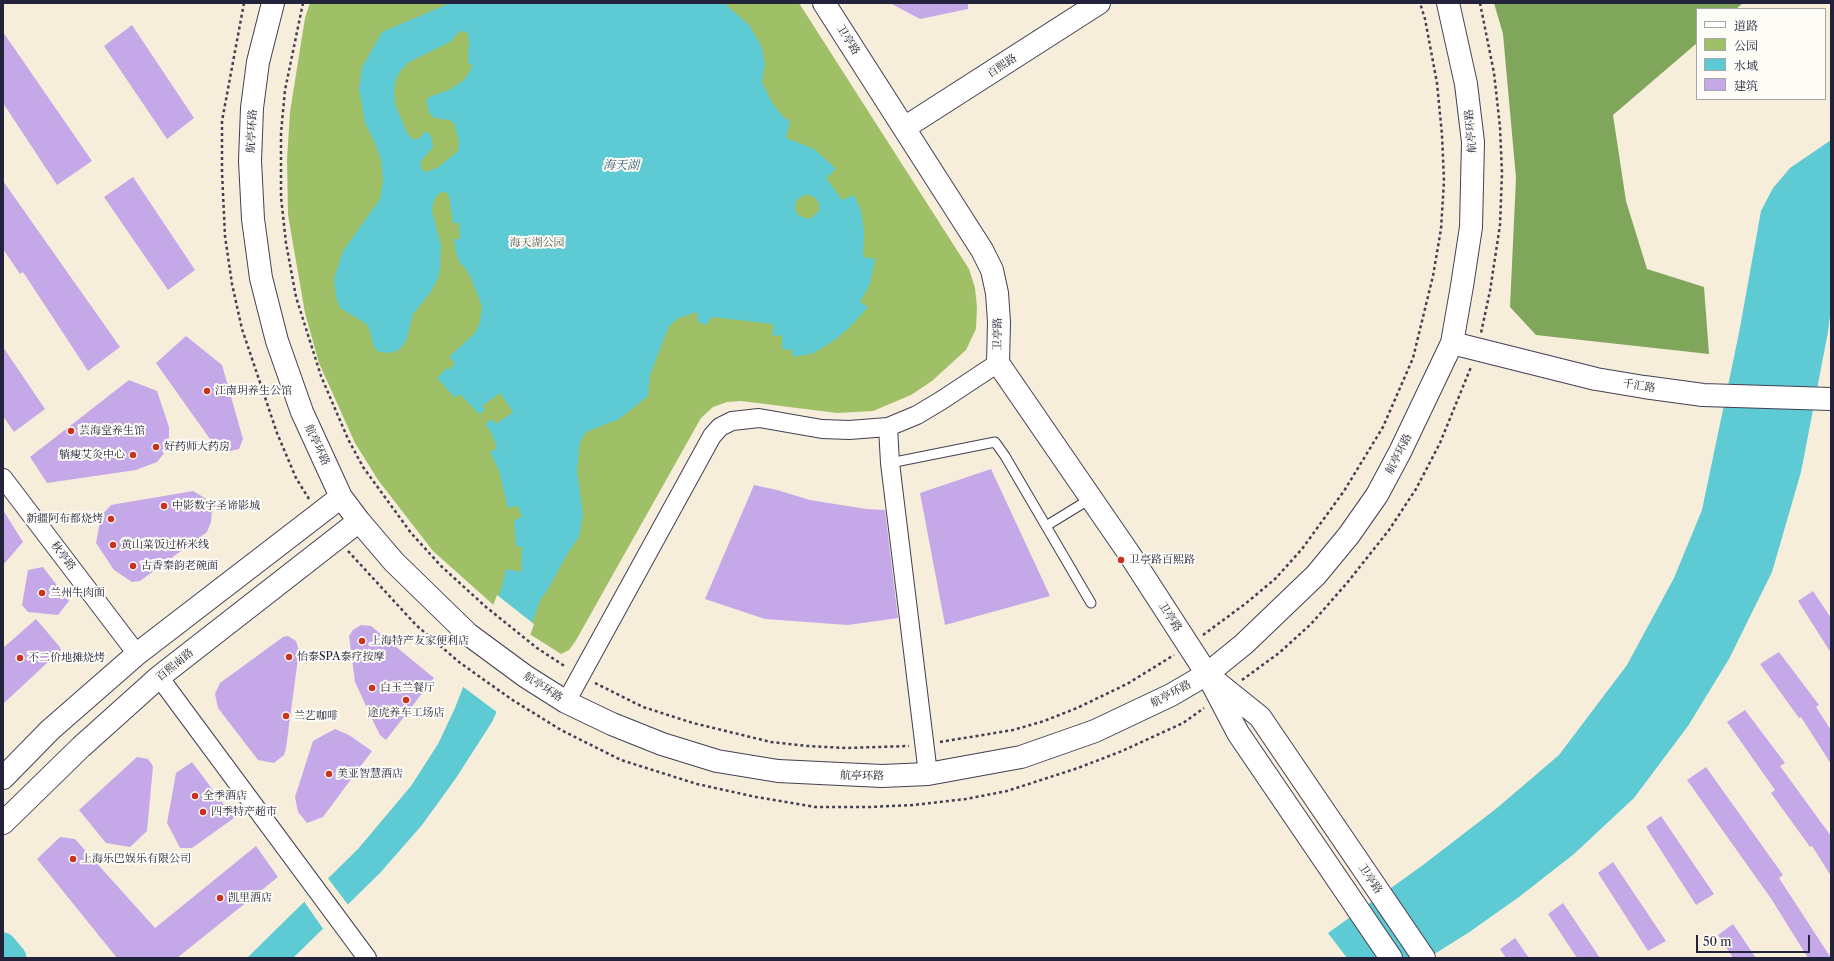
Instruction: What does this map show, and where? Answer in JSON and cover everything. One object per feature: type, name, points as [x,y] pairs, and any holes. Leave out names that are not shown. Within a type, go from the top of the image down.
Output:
[{"type":"street","name":"航亭环路","points":[[273,3],[258,62],[252,108],[250,161],[253,219],[261,278],[277,340],[302,412],[341,497],[358,521],[394,562],[468,634],[525,676],[566,702],[612,724],[655,741],[717,761],[778,771],[832,775],[882,776],[928,774],[1021,757],[1056,746],[1134,714],[1207,674],[1280,611],[1316,575],[1349,535],[1377,495],[1400,452],[1452,343],[1470,227],[1473,142],[1466,84],[1448,3]]},
{"type":"street","name":"卫亭路","points":[[824,3],[982,250],[992,270],[997,293],[999,322],[998,363],[1130,556],[1207,674],[1223,694],[1238,733],[1390,958]]},
{"type":"street","name":"百熙路","points":[[904,128],[1099,3]]},
{"type":"street","name":"千汇路","points":[[1452,343],[1596,379],[1688,393],[1730,396],[1831,399]]},
{"type":"street","points":[[566,702],[712,436],[720,427],[732,421],[758,418],[822,429],[849,430],[888,427],[917,415],[998,363]]},
{"type":"street","points":[[888,427],[890,463],[928,774]]},
{"type":"street","name":"秋亭路","points":[[3,478],[137,654]]},
{"type":"street","points":[[3,778],[50,730],[137,654],[341,497]]},
{"type":"street","name":"百熙南路","points":[[3,823],[81,746],[159,678],[358,521]]},
{"type":"street","points":[[159,678],[367,958]]},
{"type":"street","name":"卫亭路","points":[[1223,694],[1260,717],[1424,958]]},
{"type":"lane","points":[[890,463],[996,442],[1091,603]]},
{"type":"lane","points":[[1046,526],[1090,499]]},
{"type":"path","points":[[303,3],[285,90],[282,133],[281,197],[286,243],[296,297],[321,376],[348,439],[363,467],[411,533],[441,566],[486,607],[536,646]]},
{"type":"path","points":[[869,807],[913,805],[966,799],[1007,791],[1078,768],[1122,751],[1183,723],[1279,653],[1311,624],[1347,583],[1389,530],[1416,489],[1440,443],[1468,375],[1490,291],[1500,225],[1502,173],[1500,127],[1494,73],[1480,3]]},
{"type":"path","points":[[459,662],[511,700]]},
{"type":"green space","name":"海天湖公园","points":[[310,3],[799,3],[969,269],[975,288],[977,307],[976,329],[966,350],[932,381],[911,395],[873,411],[837,413],[741,401],[727,402],[713,407],[701,418],[575,642],[569,650],[561,654],[517,626],[433,551],[378,480],[355,443],[319,363],[305,313],[288,215],[287,160],[290,112],[305,18]]},
{"type":"green space","points":[[1494,3],[1743,3],[1737,8],[1696,8],[1696,44],[1613,115],[1626,201],[1647,269],[1704,287],[1709,354],[1536,335],[1510,307],[1516,178],[1503,34]]},
{"type":"water","name":"海天湖","points":[[450,3],[724,3],[749,25],[761,45],[765,64],[762,82],[771,101],[783,117],[790,121],[786,138],[814,149],[836,169],[826,178],[842,200],[854,195],[861,211],[864,232],[863,257],[875,259],[870,284],[860,302],[868,307],[849,328],[836,339],[814,353],[793,357],[792,350],[782,349],[782,335],[773,336],[773,324],[712,317],[706,325],[698,322],[697,312],[679,318],[669,326],[650,375],[648,396],[619,419],[586,432],[580,442],[577,471],[583,514],[579,537],[540,600],[519,661],[492,722],[456,778],[422,825],[380,873],[293,958],[247,958],[358,849],[411,786],[438,744],[455,708],[502,587],[506,569],[521,572],[522,547],[516,546],[514,520],[522,517],[518,506],[508,508],[499,471],[490,452],[497,448],[491,432],[485,424],[492,419],[496,424],[513,412],[500,393],[482,406],[485,410],[479,414],[460,394],[455,398],[437,378],[447,368],[449,370],[455,363],[449,357],[475,333],[480,322],[482,306],[470,276],[459,262],[456,253],[454,239],[460,239],[459,223],[453,223],[449,196],[446,192],[439,193],[434,200],[432,211],[441,245],[438,278],[430,293],[413,314],[406,341],[399,350],[390,353],[379,352],[374,347],[369,328],[365,323],[340,308],[336,297],[334,279],[343,251],[380,199],[383,181],[381,160],[365,123],[359,89],[362,67],[382,32]],"holes":[[[464,31],[468,34],[468,63],[472,65],[470,71],[464,80],[449,90],[431,96],[426,100],[429,113],[435,118],[449,120],[454,123],[459,142],[458,151],[437,168],[425,172],[421,168],[421,161],[433,147],[432,139],[429,133],[425,132],[418,139],[412,139],[407,133],[395,104],[394,91],[396,79],[401,70],[409,62],[450,42],[459,32]],[[806,194],[814,197],[819,203],[819,211],[810,219],[799,216],[795,209],[796,201]]]},
{"type":"water","points":[[1831,140],[1831,307],[1828,332],[1801,472],[1772,572],[1729,659],[1688,726],[1634,798],[1574,854],[1519,897],[1468,933],[1428,958],[1347,958],[1328,933],[1423,865],[1497,808],[1559,755],[1627,665],[1674,578],[1702,510],[1739,333],[1761,211],[1773,188],[1790,168]]},
{"type":"pier","points":[[497,595],[534,624],[521,662],[498,713],[462,686]]},
{"type":"pier","points":[[327,877],[349,906],[324,930],[303,900]]},
{"type":"building","points":[[890,3],[968,3],[968,9],[920,19]]},
{"type":"building","points":[[132,25],[194,118],[167,139],[104,46]]},
{"type":"building","points":[[3,32],[92,161],[57,185],[3,103]]},
{"type":"building","points":[[133,177],[195,270],[168,290],[104,197]]},
{"type":"building","points":[[3,181],[120,347],[88,371],[23,272],[20,274],[3,249]]},
{"type":"building","points":[[186,336],[222,365],[243,439],[239,449],[226,452],[217,449],[156,363]]},
{"type":"building","points":[[3,347],[45,409],[14,432],[3,416]]},
{"type":"building","points":[[129,380],[157,391],[169,427],[169,437],[165,452],[157,462],[136,470],[47,483],[30,457]]},
{"type":"building","points":[[991,469],[1050,596],[945,625],[920,493]]},
{"type":"building","points":[[754,485],[810,500],[866,509],[885,510],[898,618],[848,625],[765,619],[705,599]]},
{"type":"building","points":[[193,491],[205,498],[212,509],[211,522],[207,532],[140,581],[132,582],[114,570],[96,543],[101,516],[111,505]]},
{"type":"building","points":[[3,510],[23,542],[3,565]]},
{"type":"building","points":[[43,567],[69,601],[58,615],[28,612],[22,605],[28,570]]},
{"type":"building","points":[[1813,591],[1831,618],[1831,653],[1798,601]]},
{"type":"building","points":[[36,619],[61,650],[3,704],[3,648]]},
{"type":"building","points":[[361,625],[371,626],[434,678],[386,740],[380,735],[355,682],[349,636],[353,630]]},
{"type":"building","points":[[288,636],[296,641],[299,651],[286,748],[284,755],[274,763],[258,760],[218,708],[215,694],[220,683],[283,637]]},
{"type":"building","points":[[1779,652],[1819,705],[1816,707],[1831,730],[1831,764],[1801,717],[1799,718],[1760,664]]},
{"type":"building","points":[[1745,710],[1785,763],[1780,766],[1831,836],[1831,876],[1812,846],[1810,847],[1771,793],[1775,790],[1727,722]]},
{"type":"building","name":"美亚智慧酒店","points":[[335,729],[349,735],[372,751],[323,817],[307,823],[298,812],[295,797],[313,741]]},
{"type":"building","points":[[137,757],[148,759],[153,766],[147,831],[130,847],[106,843],[79,810]]},
{"type":"building","points":[[192,762],[234,818],[192,848],[180,848],[167,823],[176,773]]},
{"type":"building","points":[[1706,767],[1783,875],[1779,878],[1831,958],[1808,958],[1772,900],[1687,780]]},
{"type":"building","points":[[1661,816],[1714,894],[1696,905],[1646,827]]},
{"type":"building","points":[[60,837],[75,839],[155,928],[256,846],[278,877],[177,958],[117,958],[37,859]]},
{"type":"building","points":[[1613,862],[1666,941],[1648,951],[1598,873]]},
{"type":"building","points":[[1563,903],[1600,958],[1577,958],[1548,914]]},
{"type":"building","points":[[1733,924],[1756,958],[1733,958],[1718,935]]},
{"type":"building","points":[[1515,938],[1529,958],[1506,958],[1500,949]]},
{"type":"waterway","points":[[3,946],[13,958]]},
{"type":"place","name":"江南玥养生公馆","points":[[207,391]]},
{"type":"place","name":"芸海堂养生馆","points":[[71,431]]},
{"type":"place","name":"好药师大药房","points":[[156,447]]},
{"type":"place","name":"躺瘦艾灸中心","points":[[133,455]]},
{"type":"place","name":"中影数字圣谛影城","points":[[164,506]]},
{"type":"place","name":"新疆阿布都烧烤","points":[[111,519]]},
{"type":"place","name":"黄山菜饭过桥米线","points":[[113,545]]},
{"type":"place","name":"卫亭路百熙路","points":[[1121,560]]},
{"type":"place","name":"古香秦韵老碗面","points":[[133,566]]},
{"type":"place","name":"兰州牛肉面","points":[[42,593]]},
{"type":"place","name":"上海特产友家便利店","points":[[362,641]]},
{"type":"place","name":"怡泰SPA泰疗按摩","points":[[289,657]]},
{"type":"place","name":"不二价地摊烧烤","points":[[20,658]]},
{"type":"place","name":"白玉兰餐厅","points":[[372,688]]},
{"type":"place","name":"途虎养车工场店","points":[[406,700]]},
{"type":"place","name":"兰艺咖啡","points":[[286,716]]},
{"type":"place","name":"美亚智慧酒店","points":[[329,774]]},
{"type":"place","name":"全季酒店","points":[[195,796]]},
{"type":"place","name":"四季特产超市","points":[[203,812]]},
{"type":"place","name":"上海乐巴娱乐有限公司","points":[[73,859]]},
{"type":"place","name":"凯里酒店","points":[[220,898]]}]
